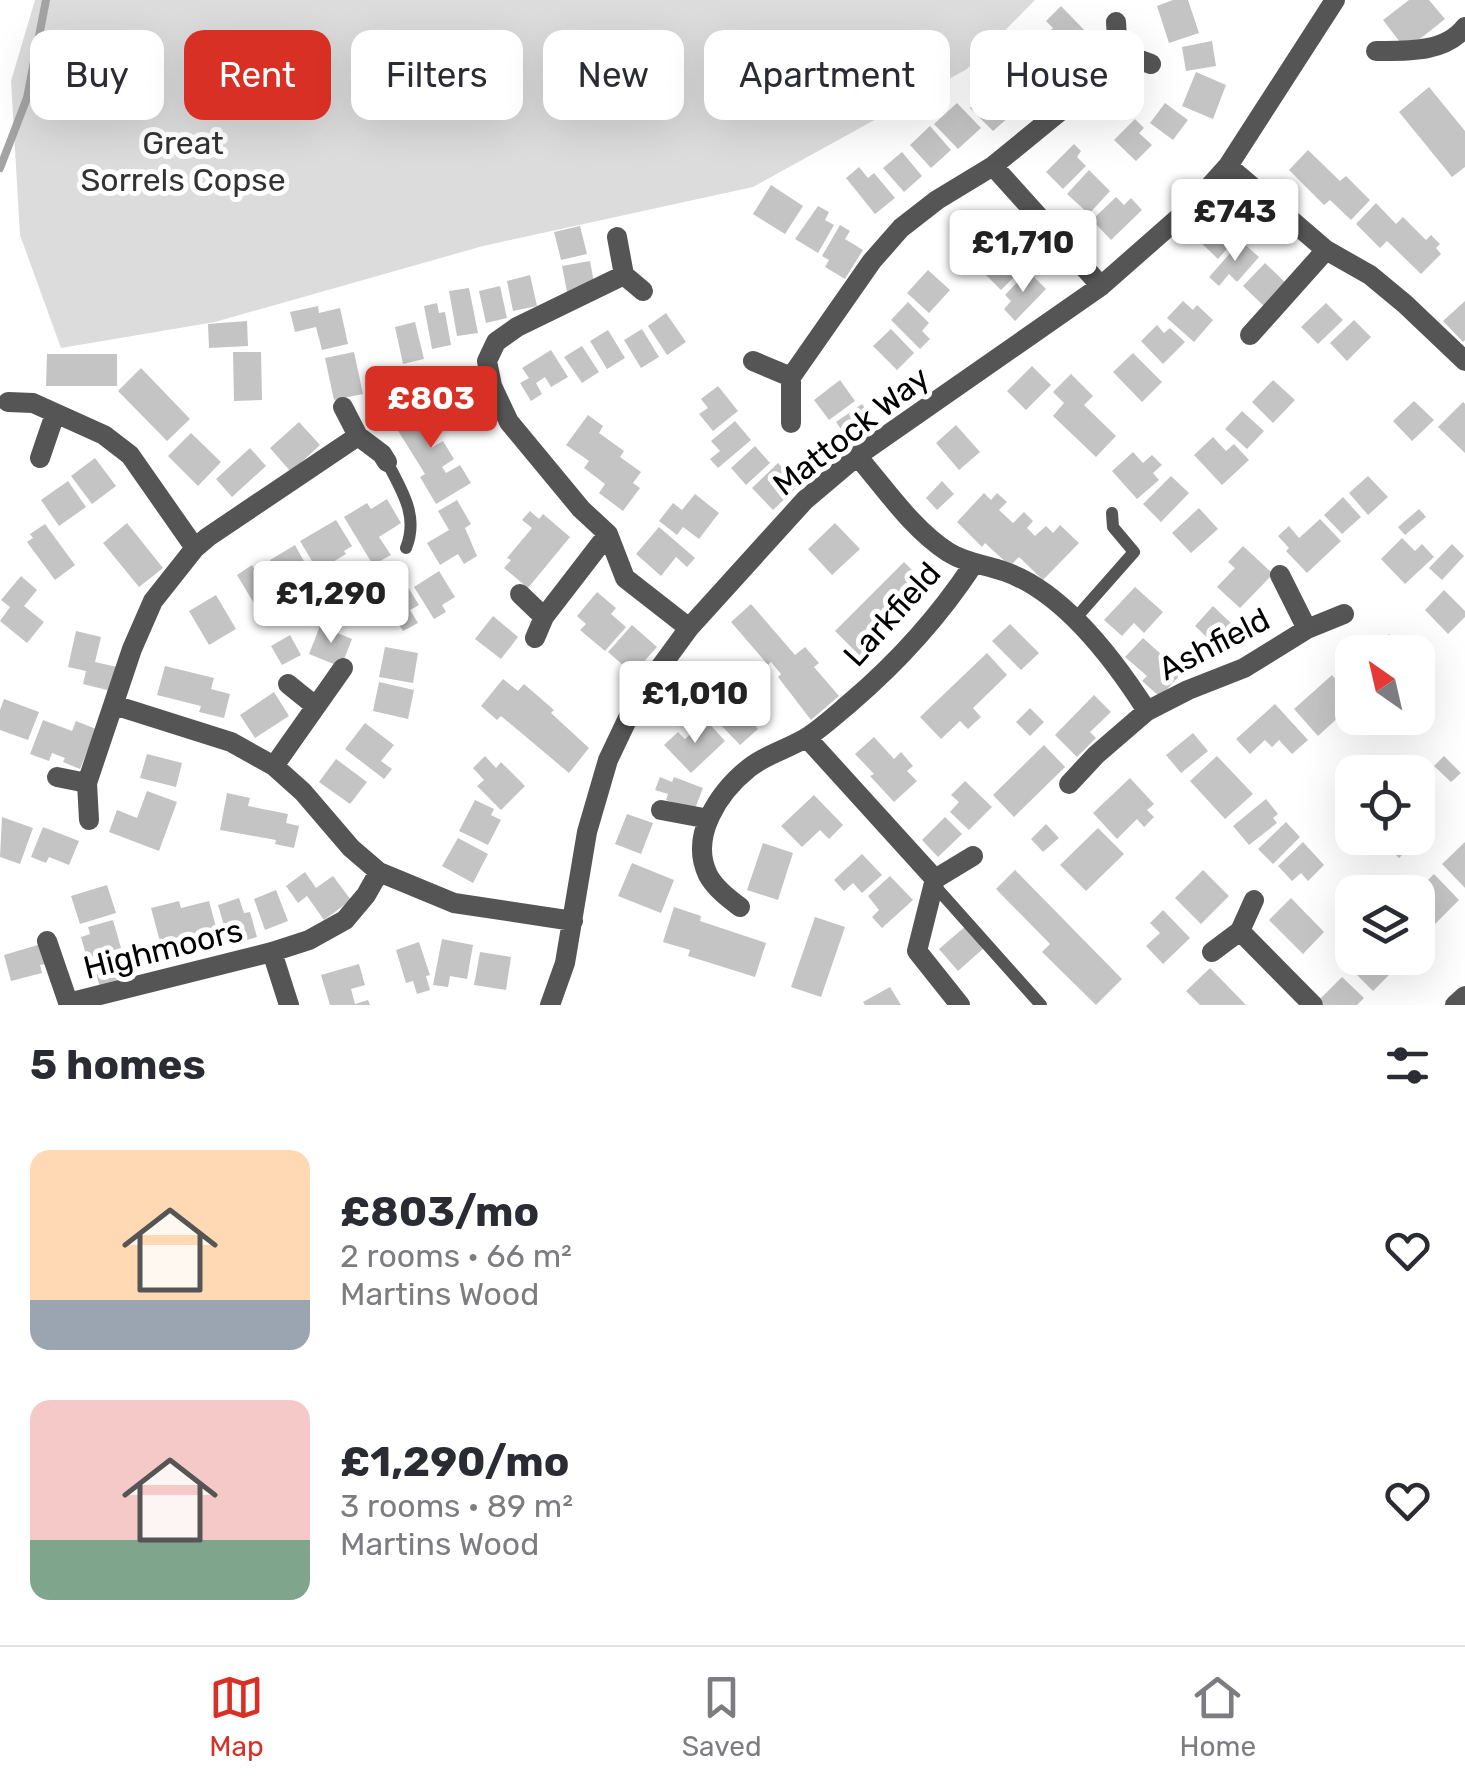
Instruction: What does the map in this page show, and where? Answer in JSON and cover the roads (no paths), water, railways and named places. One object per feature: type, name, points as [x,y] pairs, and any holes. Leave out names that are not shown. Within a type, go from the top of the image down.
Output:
[{"type":"street","name":"Mattock Way","points":[[550,1005],[566,963],[587,832],[608,760],[638,699],[689,628],[774,530],[857,456],[1101,286],[1149,248],[1228,166],[1336,0]]},
{"type":"street","points":[[1116,22],[1117,30]]},
{"type":"street","points":[[1376,50],[1428,48],[1462,37]]},
{"type":"street","points":[[1144,61],[1151,64]]},
{"type":"street","points":[[791,423],[791,377],[872,261],[901,228],[993,166],[1049,120]]},
{"type":"street","points":[[993,166],[1101,286]]},
{"type":"street","points":[[1228,166],[1326,250],[1370,276],[1465,362]]},
{"type":"street","points":[[617,238],[624,275],[643,291]]},
{"type":"street","points":[[1250,335],[1326,250]]},
{"type":"street","points":[[624,275],[517,327],[496,342],[487,361],[492,386],[510,422],[581,509],[608,534],[625,578],[689,628]]},
{"type":"street","points":[[752,361],[791,377]]},
{"type":"street","points":[[8,402],[33,403],[104,434],[130,455],[195,548]]},
{"type":"street","points":[[343,407],[358,436],[387,462]]},
{"type":"street","points":[[40,458],[54,414]]},
{"type":"street","points":[[90,820],[87,783],[132,649],[153,601],[195,548],[247,508],[358,436]]},
{"type":"street","name":"Ashfield","points":[[857,456],[922,530],[946,550],[973,565],[1006,572],[1047,595],[1118,665],[1147,711]]},
{"type":"street","points":[[535,638],[544,617],[608,534]]},
{"type":"street","name":"Larkfield","points":[[740,908],[717,888],[701,853],[708,819],[721,795],[750,766],[807,738],[900,658],[932,624],[973,565]]},
{"type":"street","name":"Ashfield","points":[[1280,575],[1307,628]]},
{"type":"street","points":[[520,594],[544,617]]},
{"type":"street","name":"Ashfield","points":[[1069,784],[1147,711],[1244,668],[1307,628],[1344,614]]},
{"type":"street","points":[[274,766],[343,668]]},
{"type":"street","points":[[288,684],[314,706]]},
{"type":"street","points":[[114,706],[231,742],[274,766],[303,792],[351,848],[379,872],[454,904],[574,921]]},
{"type":"street","points":[[807,738],[935,882]]},
{"type":"street","points":[[57,776],[87,783]]},
{"type":"street","points":[[661,810],[708,819]]},
{"type":"street","points":[[960,1005],[916,950],[935,882],[973,856]]},
{"type":"street","name":"Highmoors","points":[[48,941],[69,1004],[309,940],[345,920],[379,872]]},
{"type":"street","points":[[1212,952],[1240,931],[1254,900]]},
{"type":"street","points":[[1240,931],[1313,1005]]},
{"type":"street","name":"Highmoors","points":[[272,952],[288,1005]]},
{"type":"street","points":[[1455,1005],[1465,996]]},
{"type":"lane","points":[[387,462],[411,515],[412,534],[406,548]]},
{"type":"lane","points":[[1074,620],[1134,552],[1113,527],[1112,513]]},
{"type":"lane","points":[[935,882],[1040,1005]]},
{"type":"waterway","points":[[0,168],[27,98],[46,0]]},
{"type":"park label","name":"Great Sorrels Copse","points":[[183,162]]}]
